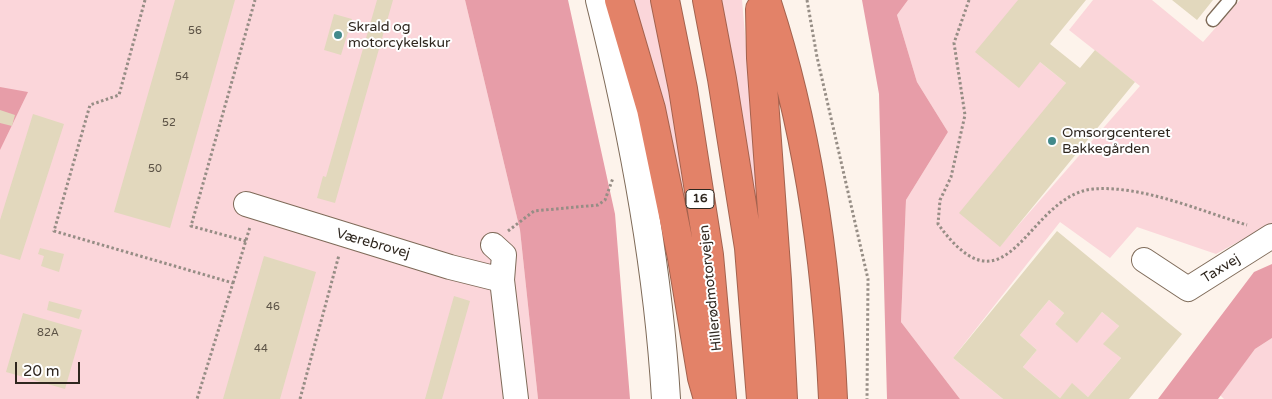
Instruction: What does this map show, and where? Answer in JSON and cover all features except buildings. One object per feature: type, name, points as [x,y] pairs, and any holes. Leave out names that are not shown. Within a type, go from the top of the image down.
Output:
[{"type":"highway","points":[[619,0],[651,108],[682,258],[702,378],[708,399]]},
{"type":"highway","name":"Hillerødmotorvejen","points":[[665,0],[683,88],[709,255],[722,399]]},
{"type":"highway","points":[[707,0],[722,79],[749,248],[762,399]]},
{"type":"highway","points":[[760,0],[761,58],[778,280],[783,399]]},
{"type":"highway","points":[[766,0],[785,58],[810,182],[829,315],[833,399]]},
{"type":"street","points":[[600,0],[626,104],[654,267],[666,399]]},
{"type":"street","name":"Værebrovej","points":[[251,206],[502,280]]},
{"type":"street","name":"Taxvej","points":[[1144,260],[1188,289],[1263,231]]},
{"type":"street","points":[[493,245],[504,255],[502,280],[516,399]]},
{"type":"lane","points":[[1213,20],[1230,0]]},
{"type":"path","points":[[145,0],[119,95],[90,105],[54,231],[233,283]]},
{"type":"path","points":[[246,241],[191,226],[255,0]]},
{"type":"path","points":[[807,0],[816,57],[868,279],[867,399]]},
{"type":"path","points":[[968,0],[954,43],[965,115],[951,177],[940,200],[938,224],[953,245],[981,261],[997,262],[1016,249],[1049,211],[1069,196],[1091,189],[1114,189],[1142,193],[1263,231]]},
{"type":"path","points":[[534,211],[598,205],[605,200],[614,176]]},
{"type":"path","points":[[197,399],[246,241],[251,206]]},
{"type":"path","points":[[300,399],[345,235]]},
{"type":"shaded area","points":[[0,0],[465,0],[520,230],[538,399],[0,399]]},
{"type":"shaded area","points":[[465,0],[568,0],[615,214],[630,399],[538,399],[520,230]]},
{"type":"shaded area","points":[[626,0],[650,0],[667,66],[693,263]]},
{"type":"shaded area","points":[[718,0],[742,0],[766,276]]},
{"type":"shaded area","points":[[862,0],[908,0],[897,15],[917,82],[948,132],[906,200],[901,322],[960,399],[887,399],[879,94]]},
{"type":"shaded area","points":[[908,0],[1018,0],[1040,62],[1066,83],[1000,246],[1140,86],[1069,30],[1093,0],[1152,0],[1203,42],[1240,0],[1272,0],[1272,223],[1216,254],[1137,227],[1110,258],[1060,222],[953,358],[1003,399],[960,399],[901,322],[906,200],[948,132],[917,82],[897,15]]},
{"type":"shaded area","points":[[0,87],[28,92],[0,150]]},
{"type":"shaded area","points":[[1272,264],[1272,338],[1255,349],[1218,399],[1158,399],[1254,272]]},
{"type":"shaded area","points":[[1049,300],[1064,313],[1055,324],[1077,342],[1102,312],[1119,326],[1104,344],[1121,358],[1088,397],[1072,384],[1060,398],[1023,367],[1037,350],[1020,335]]},
{"type":"shaded area","points":[[1272,338],[1272,399],[1224,399],[1220,395],[1255,349]]},
{"type":"place","name":"Skrald og motorcykelskur","points":[[338,35]]},
{"type":"place","name":"Omsorgcenteret Bakkegården","points":[[1052,141]]}]
